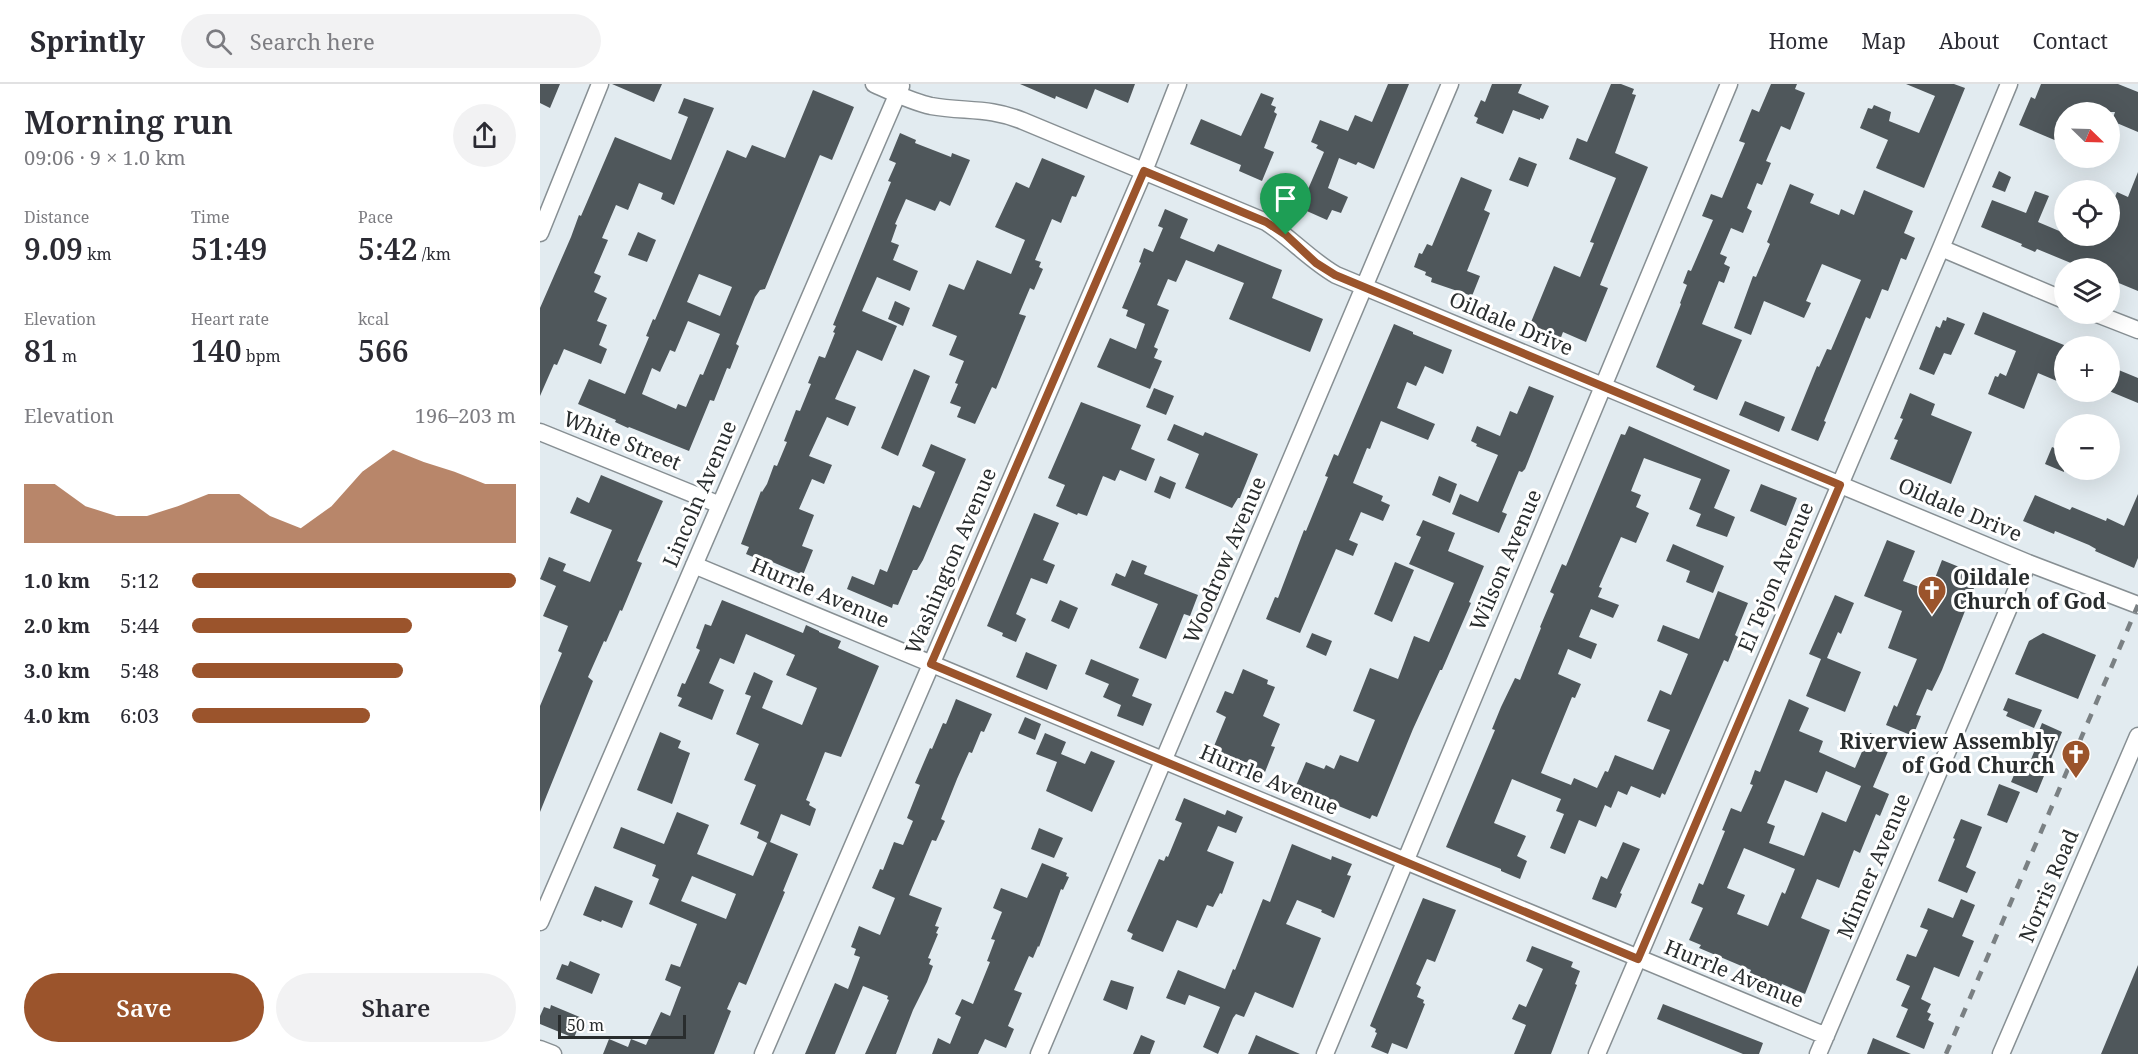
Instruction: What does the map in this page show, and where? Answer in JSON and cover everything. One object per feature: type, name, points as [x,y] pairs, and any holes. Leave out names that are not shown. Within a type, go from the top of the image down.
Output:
[{"type":"street","points":[[540,233],[600,84]]},
{"type":"street","name":"Oildale Drive","points":[[874,84],[899,89],[927,105],[1007,114],[1266,222],[1286,235],[1316,263],[1335,275],[1365,288],[2028,563],[2138,604]]},
{"type":"street","name":"Washington Avenue","points":[[763,1054],[1144,171],[1178,84]]},
{"type":"street","name":"Woodrow Avenue","points":[[1039,1054],[1450,84]]},
{"type":"street","name":"Wilson Avenue","points":[[1325,1054],[1729,84]]},
{"type":"street","name":"El Tejon Avenue","points":[[1597,1054],[2009,84]]},
{"type":"street","name":"Lincoln Avenue","points":[[540,922],[899,89]]},
{"type":"street","points":[[1941,248],[2054,296]]},
{"type":"street","points":[[2120,323],[2138,330]]},
{"type":"street","name":"White Street","points":[[540,432],[720,506]]},
{"type":"street","name":"Minner Avenue","points":[[1818,1054],[2028,563]]},
{"type":"street","name":"Hurrle Avenue","points":[[694,565],[1826,1036]]},
{"type":"street","name":"Norris Road","points":[[2001,1054],[2138,736]]},
{"type":"street","points":[[540,1048],[553,1054]]},
{"type":"building","points":[[540,84],[560,84],[550,108],[540,103]]},
{"type":"building","points":[[612,84],[662,84],[654,102]]},
{"type":"building","points":[[1020,84],[1135,84],[1128,103],[1095,89],[1087,109],[1056,96],[1055,99]]},
{"type":"building","points":[[1388,84],[1409,84],[1374,169],[1358,162],[1356,165],[1339,158],[1328,188],[1348,197],[1341,213],[1332,210],[1327,220],[1300,208],[1324,152],[1316,148],[1318,145],[1311,142],[1320,120],[1348,131],[1355,115],[1372,122]]},
{"type":"building","points":[[1492,84],[1522,84],[1518,93],[1549,106],[1543,119],[1540,118],[1540,120],[1513,110],[1503,134],[1476,123],[1478,118],[1474,116],[1481,100],[1485,102]]},
{"type":"building","points":[[1611,84],[1621,84],[1634,89],[1632,94],[1636,95],[1615,153],[1648,167],[1600,285],[1608,288],[1586,342],[1563,332],[1560,340],[1529,327],[1554,266],[1580,277],[1594,243],[1590,242],[1616,178],[1569,159],[1577,138],[1587,142]]},
{"type":"building","points":[[1771,84],[1797,84],[1795,89],[1805,93],[1790,130],[1781,126],[1766,161],[1771,163],[1762,185],[1757,183],[1747,208],[1752,211],[1743,233],[1731,228],[1720,254],[1727,257],[1724,264],[1730,267],[1724,283],[1719,281],[1702,324],[1742,340],[1717,400],[1693,390],[1695,386],[1656,367],[1681,304],[1687,285],[1683,283],[1688,270],[1691,271],[1713,220],[1702,216],[1711,194],[1722,198],[1745,143],[1739,141],[1752,109],[1759,112]]},
{"type":"building","points":[[1906,84],[1954,84],[1965,88],[1924,188],[1876,168],[1888,140],[1860,128],[1868,108],[1872,109],[1874,105],[1891,112],[1889,121],[1919,133],[1935,96]]},
{"type":"building","points":[[2041,84],[2118,84],[2138,92],[2138,132],[2120,124],[2120,102],[2054,102],[2054,140],[2019,125],[2031,97],[2035,99]]},
{"type":"building","points":[[813,90],[854,107],[832,160],[820,155],[819,157],[765,289],[760,290],[755,297],[736,344],[739,346],[730,369],[727,368],[714,401],[710,400],[689,451],[628,428],[615,422],[616,420],[578,404],[589,379],[625,394],[649,337],[646,336],[653,319],[655,320],[727,150],[746,158],[752,145],[785,158]],"holes":[[[699,274],[732,287],[720,316],[687,302]],[[688,321],[720,334],[703,375],[700,374],[686,407],[678,404],[676,409],[642,394],[652,368],[660,372],[670,350],[675,352]]]},
{"type":"building","points":[[1261,93],[1274,98],[1271,105],[1276,107],[1274,112],[1277,114],[1264,148],[1274,152],[1262,181],[1239,171],[1241,165],[1190,144],[1201,119],[1241,136]]},
{"type":"building","points":[[684,98],[714,108],[674,205],[661,199],[663,193],[639,183],[628,210],[616,205],[602,238],[608,240],[594,273],[601,276],[594,292],[607,298],[597,321],[607,325],[599,345],[607,349],[601,364],[564,349],[557,365],[554,364],[540,396],[540,308],[615,137],[671,160],[688,117],[678,113]]},
{"type":"building","points":[[900,133],[916,140],[915,143],[951,157],[952,153],[970,160],[950,206],[940,201],[935,211],[906,199],[895,224],[897,225],[891,242],[899,245],[893,260],[918,271],[910,291],[877,277],[862,311],[897,326],[882,361],[857,350],[835,399],[856,407],[848,426],[827,417],[809,456],[832,465],[824,484],[812,479],[799,509],[814,515],[802,546],[813,550],[803,575],[746,554],[749,547],[741,544],[761,491],[767,484],[774,465],[777,466],[787,442],[784,441],[796,410],[800,411],[819,356],[825,358],[835,333],[833,332],[836,326],[833,325],[891,182],[888,181],[896,163],[889,160]]},
{"type":"building","points":[[1519,157],[1537,164],[1528,187],[1509,180]]},
{"type":"building","points":[[1042,158],[1085,176],[1076,197],[1072,196],[1061,223],[1052,219],[1035,260],[1041,262],[1039,267],[1043,269],[1034,290],[1030,288],[1019,314],[1026,316],[996,389],[992,387],[975,424],[957,417],[961,407],[950,403],[964,361],[949,355],[957,336],[932,326],[949,284],[964,290],[977,260],[1011,274],[1025,240],[995,227],[1016,182],[1029,188]]},
{"type":"building","points":[[1999,171],[2011,177],[2005,192],[1992,187]]},
{"type":"building","points":[[2138,172],[2138,291],[2120,284],[2120,258],[2059,258],[2037,249],[2035,252],[1981,227],[1992,200],[2026,213],[2035,191],[2049,196],[2038,222],[2054,229],[2054,246],[2120,246],[2120,193],[2128,197]]},
{"type":"building","points":[[1461,177],[1492,190],[1484,210],[1490,213],[1467,271],[1480,276],[1472,296],[1431,282],[1432,278],[1425,275],[1426,272],[1414,267],[1419,253],[1422,254],[1427,244],[1432,246]]},
{"type":"building","points":[[1790,184],[1814,194],[1810,203],[1839,215],[1841,209],[1854,215],[1864,190],[1913,211],[1904,233],[1915,238],[1906,260],[1901,258],[1888,291],[1882,289],[1870,319],[1866,317],[1818,441],[1791,430],[1817,366],[1819,367],[1827,349],[1831,350],[1861,280],[1822,264],[1806,301],[1811,303],[1804,318],[1764,301],[1751,335],[1734,328],[1753,276],[1756,277],[1770,244],[1767,242]]},
{"type":"building","points":[[1165,209],[1188,219],[1180,238],[1214,252],[1218,244],[1282,270],[1272,298],[1323,319],[1310,352],[1229,319],[1244,283],[1186,260],[1176,282],[1168,279],[1157,305],[1169,310],[1154,347],[1158,349],[1154,358],[1162,361],[1150,389],[1097,367],[1110,338],[1136,349],[1145,324],[1126,316],[1128,310],[1122,308],[1141,263],[1139,262],[1144,248],[1153,252],[1163,228],[1158,226]]},
{"type":"building","points":[[638,232],[656,240],[647,262],[628,255]]},
{"type":"building","points":[[895,301],[910,308],[903,326],[888,319]]},
{"type":"building","points":[[1983,312],[2054,341],[2054,380],[2038,373],[2024,409],[1988,394],[1995,376],[1998,377],[2000,373],[2006,376],[2016,351],[1974,334]]},
{"type":"building","points":[[1947,317],[1965,324],[1951,355],[1944,353],[1934,375],[1919,369],[1936,326],[1940,328]]},
{"type":"building","points":[[1394,324],[1452,350],[1443,374],[1425,366],[1416,386],[1407,382],[1397,408],[1435,424],[1428,440],[1381,421],[1353,483],[1383,496],[1381,501],[1390,505],[1383,521],[1361,512],[1349,540],[1358,544],[1353,556],[1336,549],[1300,633],[1266,619],[1275,597],[1278,598],[1304,530],[1306,531],[1328,477],[1325,476],[1334,454],[1338,456]]},
{"type":"building","points":[[914,369],[930,376],[898,456],[881,448]]},
{"type":"building","points":[[2120,371],[2138,378],[2138,403],[2120,396]]},
{"type":"building","points":[[1529,386],[1554,396],[1525,469],[1522,472],[1519,471],[1502,512],[1507,514],[1499,533],[1452,514],[1460,494],[1478,502],[1498,455],[1476,446],[1477,444],[1471,441],[1477,426],[1500,436],[1510,411],[1517,414]]},
{"type":"building","points":[[1154,388],[1174,396],[1166,415],[1146,407]]},
{"type":"building","points":[[1910,393],[1935,404],[1931,415],[1972,432],[1951,484],[1890,459],[1898,440],[1894,439],[1903,419],[1900,418]]},
{"type":"building","points":[[1745,401],[1785,417],[1779,432],[1739,415]]},
{"type":"building","points":[[1081,402],[1141,425],[1131,449],[1155,459],[1146,481],[1120,470],[1115,481],[1103,476],[1087,516],[1078,513],[1077,515],[1056,506],[1065,485],[1048,478]]},
{"type":"building","points":[[1174,424],[1203,436],[1205,432],[1258,454],[1240,498],[1232,508],[1185,488],[1199,454],[1167,440]]},
{"type":"building","points":[[1629,426],[1730,470],[1714,508],[1735,517],[1727,537],[1696,526],[1701,514],[1689,509],[1701,479],[1644,458],[1631,491],[1641,495],[1636,507],[1649,513],[1636,543],[1621,537],[1599,587],[1602,588],[1598,597],[1619,605],[1613,618],[1591,609],[1579,637],[1597,644],[1591,659],[1568,649],[1558,674],[1581,684],[1575,698],[1572,697],[1541,773],[1571,785],[1574,778],[1597,788],[1605,771],[1608,772],[1615,755],[1653,770],[1670,730],[1647,721],[1660,690],[1671,695],[1688,654],[1657,641],[1663,625],[1699,639],[1718,591],[1748,603],[1735,635],[1738,637],[1728,662],[1724,660],[1665,795],[1662,793],[1660,798],[1631,786],[1627,795],[1618,791],[1611,808],[1605,805],[1596,827],[1579,820],[1565,854],[1550,848],[1564,814],[1556,811],[1561,799],[1512,779],[1494,823],[1526,836],[1517,856],[1527,861],[1520,879],[1446,847],[1495,730],[1492,729],[1501,707],[1515,678],[1520,680],[1554,594],[1550,592],[1562,564],[1566,566],[1621,434],[1625,435]]},
{"type":"building","points":[[931,444],[966,459],[923,560],[917,570],[913,570],[898,605],[893,604],[892,608],[847,589],[852,576],[874,585],[880,569],[887,572],[913,505],[920,508],[935,472],[922,466]]},
{"type":"building","points":[[2052,447],[2054,448],[2054,468],[2045,464]]},
{"type":"building","points":[[601,475],[663,501],[637,561],[642,563],[622,611],[620,610],[606,642],[604,641],[588,677],[593,681],[540,812],[540,706],[562,653],[558,651],[568,626],[543,616],[556,586],[540,579],[549,557],[566,564],[563,571],[590,582],[612,530],[570,513],[577,497],[589,503]]},
{"type":"building","points":[[1160,476],[1176,483],[1170,499],[1154,492]]},
{"type":"building","points":[[1439,476],[1457,484],[1450,503],[1432,495]]},
{"type":"building","points":[[1761,484],[1797,498],[1786,526],[1750,511]]},
{"type":"building","points":[[2138,494],[2138,558],[2134,568],[2095,551],[2096,549],[2089,545],[2023,521],[2035,495],[2070,510],[2072,507],[2124,526]]},
{"type":"building","points":[[1034,513],[1059,523],[1043,560],[1055,565],[1047,584],[1031,578],[1016,614],[1026,619],[1016,642],[987,626]]},
{"type":"building","points":[[1423,520],[1455,533],[1448,551],[1484,566],[1469,602],[1471,603],[1413,729],[1377,817],[1372,815],[1370,819],[1295,788],[1306,762],[1324,769],[1326,765],[1334,769],[1340,755],[1358,762],[1375,720],[1353,711],[1370,668],[1398,679],[1414,636],[1429,642],[1454,583],[1409,564],[1421,537],[1416,535]]},
{"type":"building","points":[[1887,540],[1915,551],[1903,581],[1930,591],[1942,560],[1979,575],[1942,670],[1932,691],[1927,689],[1916,715],[1921,716],[1913,736],[1886,725],[1894,705],[1897,707],[1917,659],[1888,648],[1902,611],[1864,596]]},
{"type":"building","points":[[1673,544],[1724,566],[1713,593],[1686,582],[1690,571],[1666,561]]},
{"type":"building","points":[[1132,560],[1147,566],[1144,574],[1198,595],[1190,616],[1184,614],[1166,659],[1139,648],[1158,604],[1111,585],[1116,573],[1125,577]]},
{"type":"building","points":[[1395,562],[1414,570],[1392,622],[1374,614]]},
{"type":"building","points":[[1835,595],[1854,603],[1841,634],[1838,632],[1827,658],[1861,672],[1845,712],[1806,696],[1821,659],[1809,654]]},
{"type":"building","points":[[722,600],[803,633],[806,625],[841,641],[838,648],[879,666],[841,757],[825,752],[806,800],[816,809],[810,826],[781,814],[770,842],[798,854],[783,891],[785,892],[746,985],[739,982],[727,1009],[731,1011],[714,1054],[603,1054],[609,1039],[628,1047],[631,1039],[646,1045],[661,1012],[670,1016],[681,987],[665,980],[671,964],[680,967],[697,924],[649,904],[659,879],[652,876],[656,865],[613,848],[621,827],[664,844],[677,812],[709,825],[697,854],[753,876],[767,843],[757,838],[759,832],[740,824],[756,785],[744,780],[759,744],[736,734],[751,696],[745,694],[754,672],[773,681],[762,708],[802,725],[817,688],[786,675],[795,655],[746,634],[734,664],[720,658],[709,683],[724,690],[712,720],[678,706],[682,698],[677,696],[700,650],[696,648],[705,624],[711,626]],"holes":[[[692,876],[736,894],[726,919],[681,901]]]},
{"type":"building","points":[[1060,600],[1078,608],[1069,629],[1051,621]]},
{"type":"building","points":[[1312,633],[1332,641],[1326,656],[1306,647]]},
{"type":"building","points":[[2043,633],[2096,655],[2078,699],[2015,674],[2029,641]]},
{"type":"building","points":[[1026,652],[1057,665],[1047,690],[1016,677]]},
{"type":"building","points":[[1091,659],[1139,679],[1132,696],[1152,704],[1143,726],[1117,716],[1121,705],[1103,697],[1109,684],[1085,674]]},
{"type":"building","points":[[1243,669],[1268,680],[1267,684],[1275,687],[1263,716],[1280,724],[1271,746],[1275,747],[1265,772],[1212,751],[1226,717],[1216,712],[1225,691],[1233,694]]},
{"type":"building","points":[[2008,698],[2042,710],[2034,728],[2006,716],[2008,712],[2003,710]]},
{"type":"building","points":[[956,699],[992,714],[984,732],[981,731],[972,753],[969,752],[941,819],[945,821],[936,841],[932,840],[909,895],[942,908],[935,926],[939,927],[936,933],[938,934],[928,958],[931,959],[929,964],[933,966],[927,982],[896,1054],[865,1054],[889,1000],[888,996],[863,986],[835,1054],[805,1054],[835,983],[848,989],[860,957],[854,955],[856,949],[851,947],[859,926],[880,935],[895,898],[872,888],[880,869],[883,870],[894,842],[903,845],[913,821],[907,818],[920,785],[915,783],[943,723],[946,724]]},
{"type":"building","points":[[1789,699],[1809,708],[1799,731],[1823,741],[1819,752],[1855,768],[1870,733],[1892,742],[1873,787],[1889,794],[1880,816],[1876,814],[1860,853],[1854,850],[1839,888],[1817,879],[1801,918],[1830,930],[1805,994],[1782,984],[1780,990],[1748,977],[1751,970],[1699,948],[1701,945],[1689,940],[1703,908],[1691,903],[1699,883],[1703,885],[1725,831],[1722,830],[1731,808],[1741,812],[1753,785],[1750,784],[1755,770],[1760,772]],"holes":[[[1826,771],[1861,786],[1846,822],[1822,812],[1804,856],[1769,843],[1775,826],[1767,823],[1785,780],[1817,793]],[[1744,848],[1795,869],[1785,894],[1782,892],[1768,926],[1737,914],[1745,895],[1727,888]]]},
{"type":"building","points":[[1025,717],[1041,724],[1035,740],[1018,733]]},
{"type":"building","points":[[2042,723],[2062,732],[2037,793],[2011,782],[2017,768],[2026,772],[2038,742],[2035,741]]},
{"type":"building","points":[[660,732],[681,741],[678,748],[690,753],[672,804],[637,790]]},
{"type":"building","points":[[1045,733],[1066,742],[1061,754],[1085,764],[1091,751],[1115,761],[1092,812],[1046,791],[1057,762],[1036,754]]},
{"type":"building","points":[[1999,784],[2020,792],[2007,823],[1987,815]]},
{"type":"building","points":[[1184,798],[1225,815],[1227,810],[1243,817],[1236,833],[1218,826],[1207,851],[1234,862],[1222,894],[1220,893],[1213,907],[1207,905],[1197,928],[1177,920],[1163,952],[1131,939],[1133,934],[1127,931],[1159,859],[1164,861],[1166,856],[1168,857],[1182,823],[1175,820]]},
{"type":"building","points":[[1961,819],[1982,827],[1966,867],[1976,872],[1967,893],[1938,881]]},
{"type":"building","points":[[1039,828],[1063,838],[1054,858],[1031,849]]},
{"type":"building","points":[[1623,842],[1640,849],[1620,893],[1622,894],[1616,908],[1592,899],[1601,876],[1607,879]]},
{"type":"building","points":[[1292,844],[1331,860],[1332,856],[1352,864],[1347,875],[1351,876],[1334,918],[1321,912],[1322,910],[1297,900],[1286,924],[1321,938],[1293,1008],[1255,992],[1244,1017],[1236,1014],[1233,1018],[1218,1054],[1203,1047],[1220,1007],[1189,995],[1185,1005],[1166,998],[1178,970],[1225,989],[1233,969],[1235,970],[1263,899],[1270,902]]},
{"type":"building","points":[[1042,863],[1067,873],[1066,876],[1069,877],[1063,890],[1061,889],[1039,947],[1033,958],[1029,956],[1014,990],[1022,993],[1008,1026],[1014,1029],[1006,1048],[985,1039],[978,1054],[932,1054],[938,1038],[950,1044],[961,1017],[955,1014],[962,999],[973,1004],[990,962],[987,961],[995,940],[991,939],[1002,912],[993,908],[1001,888],[1027,898]]},
{"type":"building","points":[[595,886],[633,901],[622,928],[583,915]]},
{"type":"building","points":[[1423,898],[1456,910],[1435,962],[1427,959],[1416,984],[1421,987],[1417,997],[1424,1000],[1425,1004],[1407,1049],[1392,1043],[1388,1054],[1371,1047],[1377,1033],[1376,1029],[1370,1026]]},
{"type":"building","points":[[1961,899],[1975,905],[1962,936],[1974,941],[1959,977],[1934,967],[1921,999],[1931,1004],[1927,1012],[1931,1014],[1928,1020],[1934,1023],[1924,1049],[1896,1037],[1908,1009],[1901,1006],[1910,986],[1896,980],[1907,954],[1916,957],[1928,930],[1920,927],[1928,908],[1953,918]]},
{"type":"building","points":[[1532,946],[1573,962],[1571,967],[1580,971],[1551,1054],[1514,1054],[1526,1025],[1512,1019],[1519,1004],[1526,1007],[1543,969],[1526,961]]},
{"type":"building","points":[[570,961],[600,974],[592,994],[556,979],[562,964],[568,966]]},
{"type":"building","points":[[2138,965],[2138,1054],[2101,1054]]},
{"type":"building","points":[[1111,980],[1134,987],[1127,1010],[1103,1000]]},
{"type":"building","points":[[1663,1004],[1763,1043],[1759,1054],[1743,1054],[1657,1019]]},
{"type":"building","points":[[551,1005],[582,1018],[574,1038],[540,1024],[540,1016],[544,1007],[550,1009]]},
{"type":"building","points":[[1141,1035],[1155,1041],[1150,1054],[1133,1054]]},
{"type":"building","points":[[1256,1035],[1300,1054],[1248,1054]]},
{"type":"building","points":[[1873,1038],[1911,1054],[1867,1054]]},
{"type":"railway","points":[[1946,1054],[2138,605]]},
{"type":"place","name":"Oildale Church of God","points":[[1932,616]]},
{"type":"place","name":"Riverview Assembly of God Church","points":[[2076,780]]},
{"type":"route","points":[[1144,171],[1266,222],[1286,235],[1316,263],[1335,275],[1840,485],[1638,959],[931,664],[1144,171]]}]
